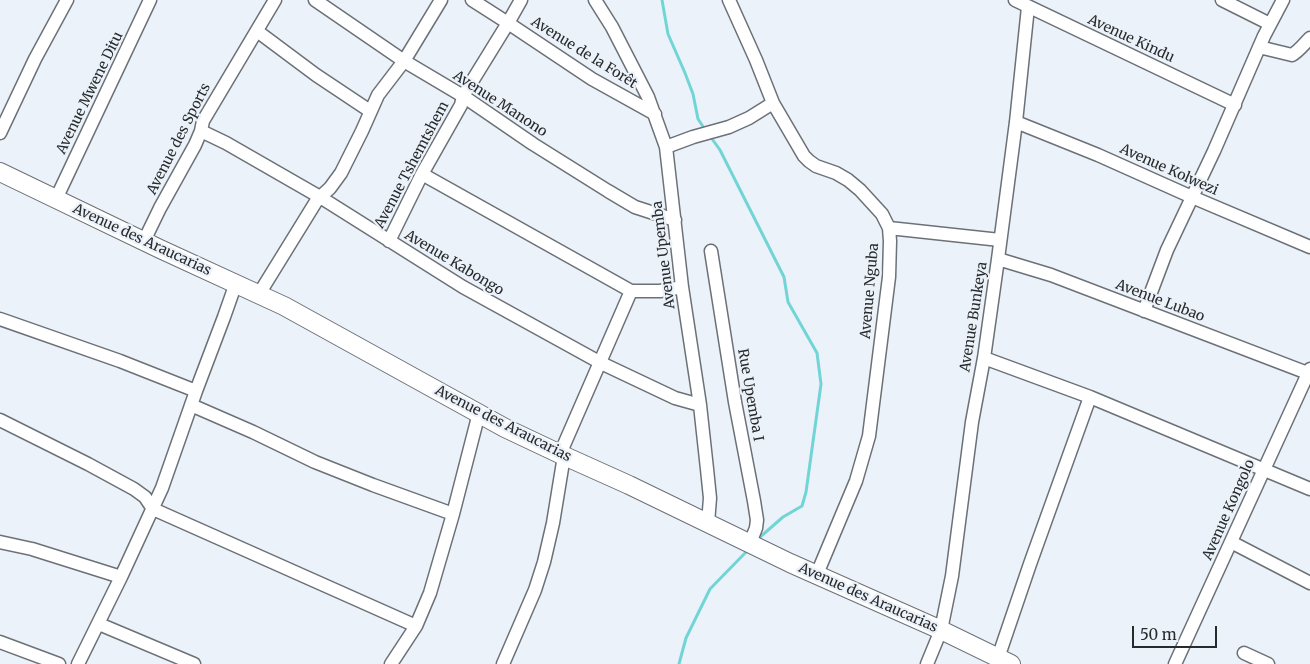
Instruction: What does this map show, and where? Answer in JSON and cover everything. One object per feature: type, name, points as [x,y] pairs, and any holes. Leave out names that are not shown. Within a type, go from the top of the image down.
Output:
[{"type":"street","points":[[0,133],[34,59],[67,0]]},
{"type":"street","name":"Avenue Mwene Ditu","points":[[56,199],[150,0]]},
{"type":"street","name":"Avenue des Sports","points":[[144,241],[201,131],[203,121],[276,0]]},
{"type":"street","name":"Avenue Manono","points":[[315,0],[404,61],[463,96],[533,144],[623,200],[646,212],[675,220]]},
{"type":"street","points":[[259,294],[317,200],[330,188],[341,173],[378,94],[404,61],[441,0]]},
{"type":"street","name":"Avenue de la Forêt","points":[[472,0],[592,79],[655,114]]},
{"type":"street","name":"Avenue Tshemtshem","points":[[389,241],[422,174],[461,105],[463,96],[520,0]]},
{"type":"street","name":"Avenue Upemba","points":[[595,0],[616,35],[648,97],[666,148],[682,287],[700,405],[710,498],[708,523]]},
{"type":"street","name":"Avenue Nguba","points":[[730,0],[773,103],[808,162],[848,180],[882,214],[889,228],[889,277],[868,436],[856,480],[817,574]]},
{"type":"street","name":"Avenue Kindu","points":[[1016,0],[1235,105]]},
{"type":"street","points":[[1222,0],[1270,24]]},
{"type":"street","points":[[1144,311],[1167,250],[1235,105],[1259,47],[1283,0]]},
{"type":"street","name":"Avenue Bunkeya","points":[[927,664],[941,630],[952,576],[972,422],[984,358],[998,259],[1016,122],[1028,7]]},
{"type":"street","points":[[258,31],[316,76],[370,111]]},
{"type":"street","points":[[1259,47],[1292,55],[1310,38]]},
{"type":"street","points":[[666,148],[694,137],[729,127],[749,118],[773,103]]},
{"type":"street","name":"Avenue Kolwezi","points":[[1016,122],[1310,246]]},
{"type":"street","name":"Avenue Kabongo","points":[[201,131],[226,143],[320,197],[463,287],[601,363],[674,398],[700,405]]},
{"type":"street","name":"Avenue des Araucarias","points":[[0,172],[324,326],[479,413],[562,455],[1005,661]]},
{"type":"street","points":[[422,174],[632,291],[660,291],[682,287]]},
{"type":"street","points":[[889,228],[1000,240]]},
{"type":"street","name":"Rue Upemba I","points":[[711,252],[735,402],[757,520],[750,543]]},
{"type":"street","name":"Avenue Lubao","points":[[998,259],[1051,275],[1309,372]]},
{"type":"street","points":[[78,664],[122,577],[165,482],[236,283]]},
{"type":"street","points":[[503,664],[535,590],[544,562],[553,523],[562,455],[632,291]]},
{"type":"street","points":[[0,319],[120,361],[196,391]]},
{"type":"street","points":[[984,358],[1090,397],[1310,489]]},
{"type":"street","name":"Avenue Kongolo","points":[[1174,664],[1309,372]]},
{"type":"street","points":[[1005,661],[1030,564],[1090,397]]},
{"type":"street","points":[[191,405],[315,462],[453,514]]},
{"type":"street","points":[[392,664],[416,626],[430,593],[479,413]]},
{"type":"street","points":[[0,420],[134,489],[145,497],[153,508],[416,626]]},
{"type":"street","points":[[0,542],[32,549],[122,577]]},
{"type":"street","points":[[1231,542],[1310,583]]},
{"type":"street","points":[[99,624],[194,664]]},
{"type":"street","points":[[0,642],[59,664]]},
{"type":"street","points":[[1244,653],[1268,664]]},
{"type":"waterway","points":[[662,0],[668,34],[693,94],[698,119],[706,131]]},
{"type":"waterway","points":[[710,136],[720,150],[784,277],[788,302],[817,353],[821,384],[806,492],[802,506],[783,517],[759,538]]},
{"type":"waterway","points":[[679,664],[686,638],[710,589],[749,549]]}]
